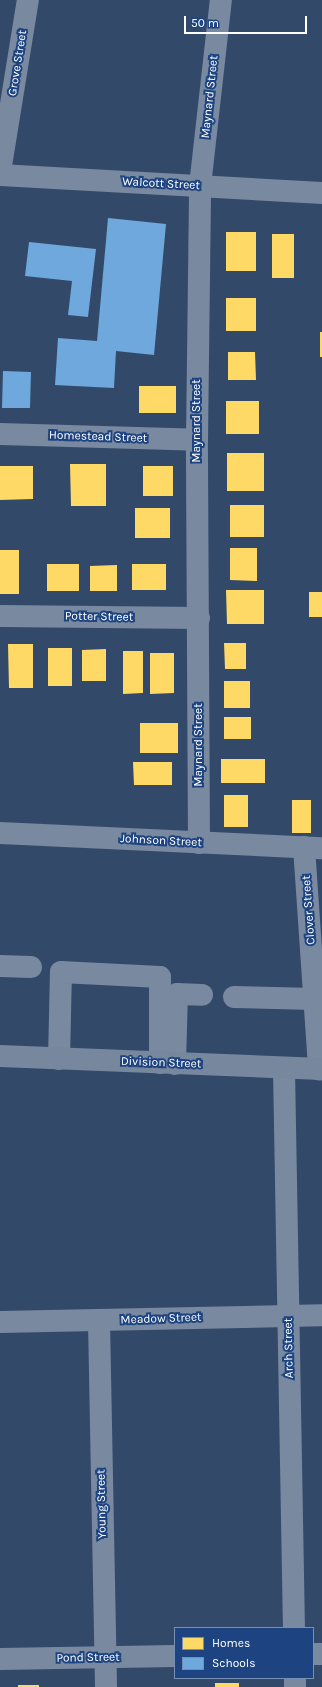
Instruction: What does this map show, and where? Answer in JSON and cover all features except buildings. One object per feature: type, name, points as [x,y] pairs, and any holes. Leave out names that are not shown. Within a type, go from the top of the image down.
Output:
[{"type":"main road","name":"Division Street","points":[[0,1056],[284,1069],[321,1069]]},
{"type":"street","name":"Grove Street","points":[[0,174],[28,0]]},
{"type":"street","name":"Maynard Street","points":[[199,842],[197,440],[200,186],[221,0]]},
{"type":"street","name":"Walcott Street","points":[[0,174],[322,193]]},
{"type":"street","name":"Homestead Street","points":[[0,434],[197,440]]},
{"type":"street","name":"Potter Street","points":[[0,616],[199,618]]},
{"type":"street","name":"Johnson Street","points":[[0,833],[313,848]]},
{"type":"street","name":"Clover Street","points":[[313,848],[315,999],[321,1069]]},
{"type":"street","points":[[0,966],[31,967]]},
{"type":"street","points":[[59,1059],[61,972],[160,977],[168,1063]]},
{"type":"street","points":[[168,1063],[177,994],[202,995]]},
{"type":"street","points":[[234,997],[315,999]]},
{"type":"street","name":"Arch Street","points":[[284,1069],[294,1627]]},
{"type":"street","name":"Meadow Street","points":[[0,1322],[322,1315]]},
{"type":"street","name":"Young Street","points":[[99,1321],[106,1687]]},
{"type":"street","name":"Pond Street","points":[[0,1659],[174,1656]]}]
